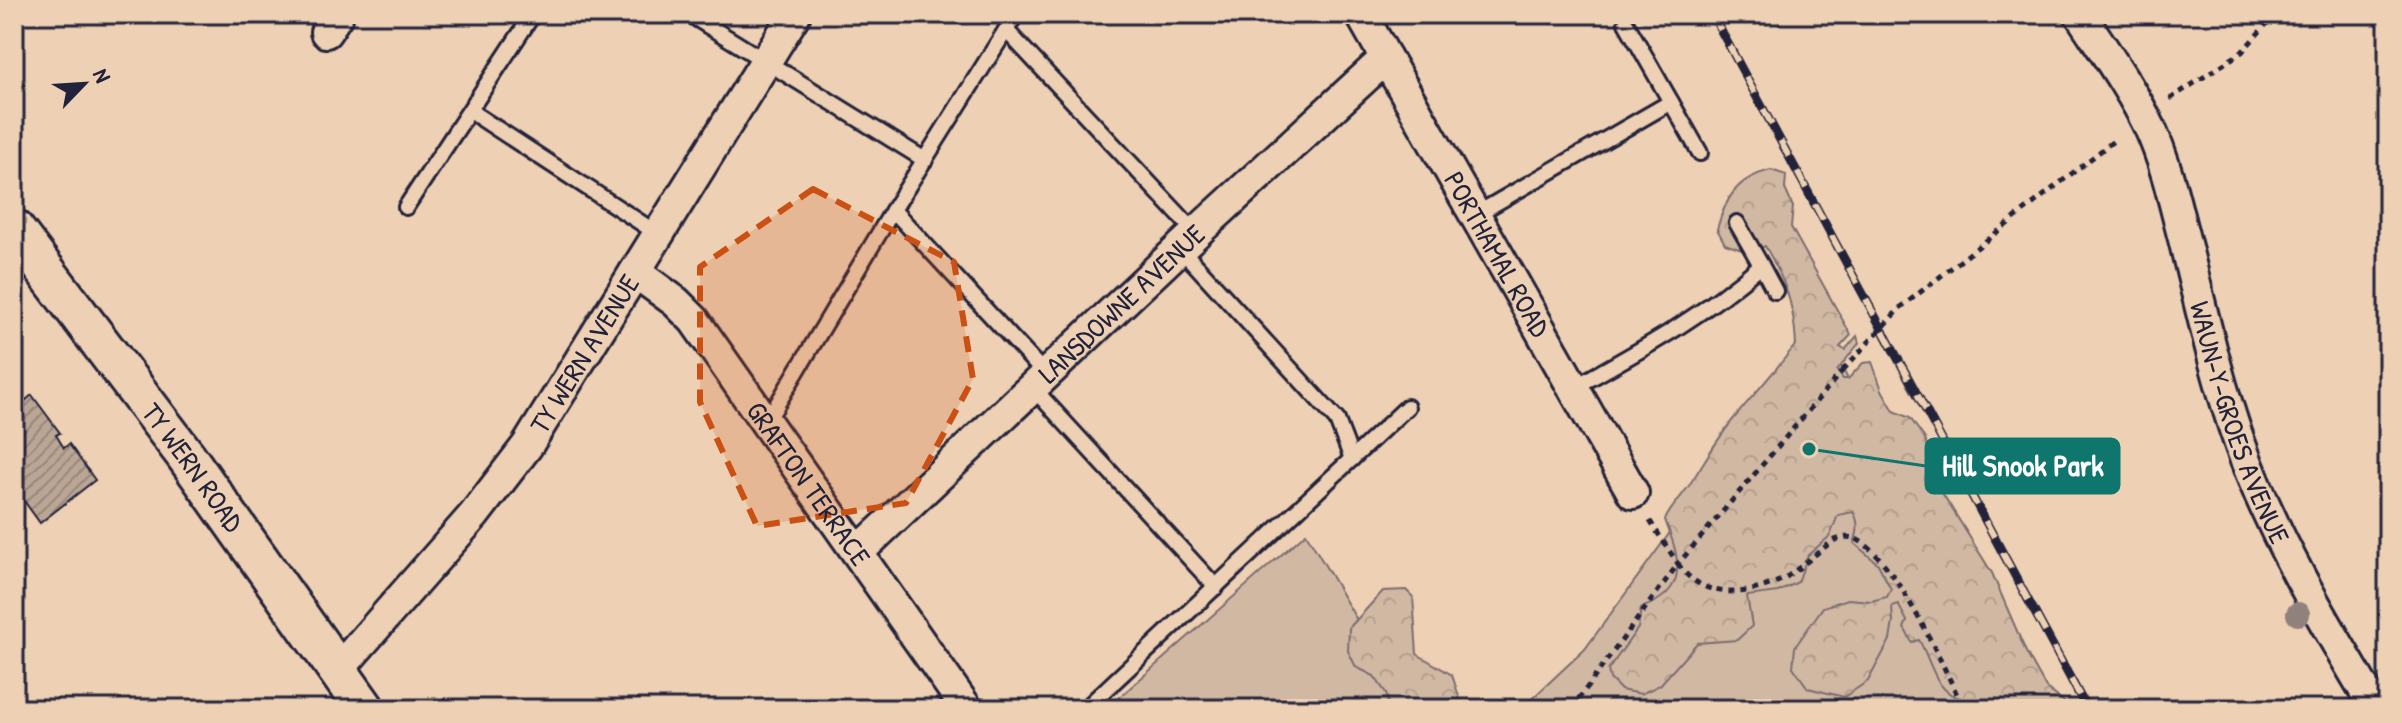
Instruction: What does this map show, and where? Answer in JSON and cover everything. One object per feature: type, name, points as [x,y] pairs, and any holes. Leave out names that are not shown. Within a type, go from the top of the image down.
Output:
[{"type":"street","name":"TY WERN AVENUE","points":[[338,670],[510,470],[795,14]]},
{"type":"street","name":"PORTHAMAL ROAD","points":[[1361,14],[1633,493]]},
{"type":"street","name":"WAUN-Y-GROES AVENUE","points":[[2080,14],[2156,111],[2171,188],[2240,445],[2313,602],[2376,709]]},
{"type":"street","name":"LANSDOWNE AVENUE","points":[[858,552],[1386,58]]},
{"type":"street","name":"TY WERN ROAD","points":[[14,229],[186,456],[365,709]]},
{"type":"street","name":"GRAFTON TERRACE","points":[[635,272],[676,302],[694,320],[967,709]]},
{"type":"lane","points":[[406,207],[533,14]]},
{"type":"lane","points":[[689,14],[925,160]]},
{"type":"lane","points":[[766,423],[893,210],[1016,14]]},
{"type":"lane","points":[[1626,23],[1700,153]]},
{"type":"lane","points":[[1006,30],[1188,240],[1337,420],[1352,459]]},
{"type":"lane","points":[[1475,215],[1671,102]]},
{"type":"lane","points":[[470,111],[658,234]]},
{"type":"lane","points":[[893,210],[1216,587]]},
{"type":"lane","points":[[1737,223],[1775,291]]},
{"type":"lane","points":[[1572,388],[1666,336],[1724,298],[1761,265]]},
{"type":"lane","points":[[1085,709],[1407,407]]},
{"type":"path","points":[[2156,111],[2242,52],[2275,14]]},
{"type":"path","points":[[1571,709],[1678,564],[1843,370],[1900,308],[2116,139]]},
{"type":"path","points":[[1633,493],[1687,578],[1722,593],[1779,581],[1835,540],[1856,538],[1874,553],[1895,579],[1964,709]]},
{"type":"highlighted area","points":[[813,189],[954,262],[973,379],[906,503],[757,526],[700,402],[700,267]]},
{"type":"green space","points":[[1771,170],[1786,175],[1785,189],[1793,207],[1791,227],[1851,335],[1840,347],[1845,350],[1857,336],[1859,343],[1837,371],[1843,379],[1848,379],[1863,363],[1872,362],[1894,411],[1910,418],[1925,439],[1941,491],[1992,573],[2026,652],[2046,688],[2069,709],[1964,709],[1964,699],[1954,696],[1940,684],[1919,640],[1912,642],[1904,628],[1907,621],[1898,604],[1892,606],[1890,640],[1868,681],[1844,697],[1808,688],[1793,667],[1795,647],[1823,607],[1848,599],[1871,601],[1887,597],[1891,589],[1878,564],[1854,543],[1858,528],[1853,512],[1838,515],[1830,536],[1808,555],[1798,582],[1778,592],[1747,596],[1752,626],[1737,640],[1697,643],[1660,685],[1641,694],[1621,690],[1610,679],[1608,670],[1638,628],[1641,608],[1668,593],[1674,583],[1677,560],[1665,520],[1667,515],[1729,424],[1796,344],[1787,293],[1765,246],[1750,253],[1725,244],[1717,229],[1724,207],[1735,190],[1749,178]]},
{"type":"green space","points":[[1820,327],[2025,709],[1521,709],[1585,649]]},
{"type":"green space","points":[[1306,533],[1409,709],[1106,709]]},
{"type":"green space","points":[[1406,590],[1413,597],[1417,654],[1452,675],[1463,709],[1389,709],[1386,693],[1374,676],[1356,667],[1348,651],[1349,628],[1383,591]]},
{"type":"building","points":[[32,395],[60,433],[56,435],[64,448],[69,444],[95,480],[40,523],[14,487],[14,410]]},
{"type":"railway","points":[[1712,14],[2087,709]]},
{"type":"place","name":"Hill Snook Park","points":[[1809,449]]}]
